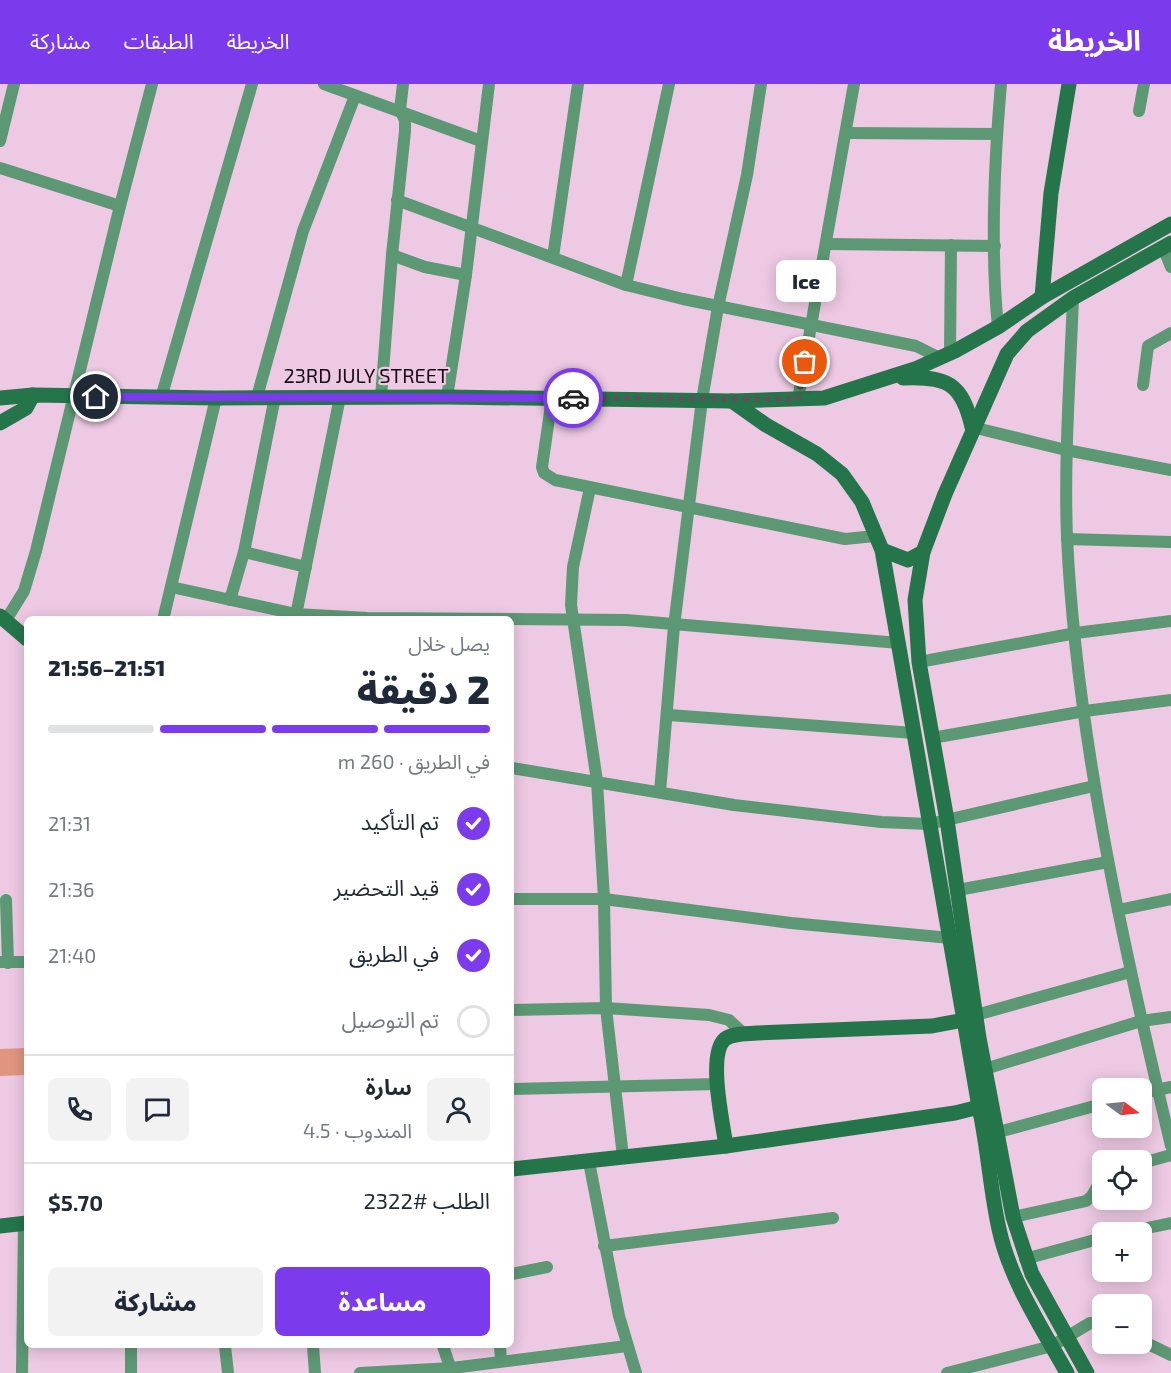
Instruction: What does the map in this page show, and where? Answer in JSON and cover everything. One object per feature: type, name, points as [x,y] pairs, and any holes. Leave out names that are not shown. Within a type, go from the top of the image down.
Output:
[{"type":"street","points":[[24,636],[3,618],[24,591],[31,570],[152,84]]},
{"type":"street","points":[[161,398],[252,84]]},
{"type":"street","points":[[324,84],[481,141]]},
{"type":"street","points":[[381,397],[405,124],[400,110],[403,84]]},
{"type":"street","points":[[447,397],[466,275],[489,84]]},
{"type":"street","points":[[553,257],[578,84]]},
{"type":"street","points":[[627,285],[669,84]]},
{"type":"street","points":[[660,792],[669,714],[674,626],[702,400],[718,307],[747,175],[761,84]]},
{"type":"street","points":[[798,399],[828,244],[854,84]]},
{"type":"street","points":[[999,327],[995,246],[997,134],[1001,84]]},
{"type":"street","points":[[1042,297],[1051,193],[1069,84]]},
{"type":"street","points":[[1139,111],[1144,84]]},
{"type":"street","points":[[0,141],[8,89]]},
{"type":"street","points":[[257,397],[303,231],[355,96]]},
{"type":"street","points":[[846,134],[997,134]]},
{"type":"street","points":[[0,168],[120,206]]},
{"type":"street","points":[[397,200],[627,285],[718,307],[916,346],[945,355]]},
{"type":"street","points":[[879,378],[915,369],[999,327],[1042,297],[1171,224]]},
{"type":"street","points":[[828,244],[995,246]]},
{"type":"street","points":[[1087,1373],[1025,1259],[991,1134],[979,1107],[958,890],[919,662],[915,600],[924,552],[972,428],[1000,367],[1017,341],[1036,323],[1073,298],[1167,245],[1171,267]]},
{"type":"street","points":[[945,355],[951,246]]},
{"type":"street","points":[[392,255],[425,267],[466,275]]},
{"type":"street","points":[[1073,298],[1066,450],[1067,539],[1085,711],[1094,786],[1108,862],[1130,972],[1171,1144]]},
{"type":"street","points":[[1143,384],[1148,346],[1171,333]]},
{"type":"street","points":[[879,378],[929,377],[945,381],[958,391],[968,411],[972,428]]},
{"type":"street","name":"23RD JULY STREET","points":[[0,398],[33,395],[161,398],[447,397],[732,401],[824,398],[879,378]]},
{"type":"street","points":[[0,423],[26,408],[33,395]]},
{"type":"street","points":[[230,600],[244,552],[276,397]]},
{"type":"street","points":[[296,616],[339,397]]},
{"type":"street","points":[[165,616],[216,398]]},
{"type":"street","points":[[552,398],[542,467],[544,473],[555,480],[845,539],[878,543],[908,560],[924,552]]},
{"type":"street","points":[[732,401],[833,465],[862,502],[878,543],[899,643],[950,938],[985,1069],[999,1228],[1006,1253],[1052,1346],[1068,1373]]},
{"type":"street","points":[[972,428],[1066,450],[1171,470]]},
{"type":"street","points":[[590,488],[572,581],[571,605],[597,781],[604,899],[606,1008],[622,1157]]},
{"type":"street","points":[[1067,539],[1171,542]]},
{"type":"street","points":[[244,552],[306,567]]},
{"type":"street","points":[[171,587],[292,616]]},
{"type":"street","points":[[514,619],[574,619],[899,643]]},
{"type":"street","points":[[919,662],[1076,633],[1171,621]]},
{"type":"street","points":[[932,738],[1085,711],[1171,700]]},
{"type":"street","points":[[669,714],[914,733]]},
{"type":"street","points":[[514,768],[788,811],[881,822],[929,824],[1094,786]]},
{"type":"street","points":[[958,890],[1108,862]]},
{"type":"street","points":[[514,899],[604,899],[791,923],[950,938]]},
{"type":"street","points":[[1118,910],[1171,899]]},
{"type":"street","points":[[6,900],[4,962],[24,962]]},
{"type":"street","points":[[726,1146],[718,1084],[720,1045],[729,1037],[744,1034],[932,1026],[970,1018],[1130,972]]},
{"type":"street","points":[[514,1010],[606,1008],[722,1017],[734,1023],[744,1034]]},
{"type":"street","points":[[985,1069],[1142,1021],[1171,1017]]},
{"type":"street","points":[[514,1089],[718,1084]]},
{"type":"street","points":[[1152,1090],[1171,1087]]},
{"type":"street","points":[[514,1170],[726,1146],[955,1113],[979,1107]]},
{"type":"street","points":[[991,1134],[1092,1107]]},
{"type":"street","points":[[1152,1160],[1171,1155]]},
{"type":"street","points":[[589,1162],[604,1246],[627,1346],[636,1373]]},
{"type":"street","points":[[1013,1217],[1086,1201],[1092,1196]]},
{"type":"street","points":[[604,1246],[833,1218]]},
{"type":"street","points":[[1152,1227],[1171,1223]]},
{"type":"street","points":[[0,1226],[24,1224]]},
{"type":"street","points":[[1025,1259],[1092,1241]]},
{"type":"street","points":[[514,1274],[547,1267]]},
{"type":"street","points":[[22,1373],[24,1274]]},
{"type":"street","points":[[947,1373],[1052,1346],[1092,1323]]},
{"type":"street","points":[[360,1373],[452,1370],[501,1360],[627,1346]]},
{"type":"street","points":[[1152,1346],[1171,1355]]},
{"type":"street","points":[[131,1348],[131,1373]]},
{"type":"street","points":[[225,1348],[228,1373]]},
{"type":"street","points":[[313,1348],[315,1373]]},
{"type":"street","points":[[444,1348],[452,1370]]},
{"type":"street","points":[[500,1348],[501,1360]]},
{"type":"shaded area","points":[[24,1048],[24,1075],[0,1076],[0,1049]]},
{"type":"way so far","points":[[573,398],[732,401],[798,399],[805,362]]},
{"type":"place","name":"Ice","points":[[805,362]]},
{"type":"route","points":[[96,397],[573,398]]}]
